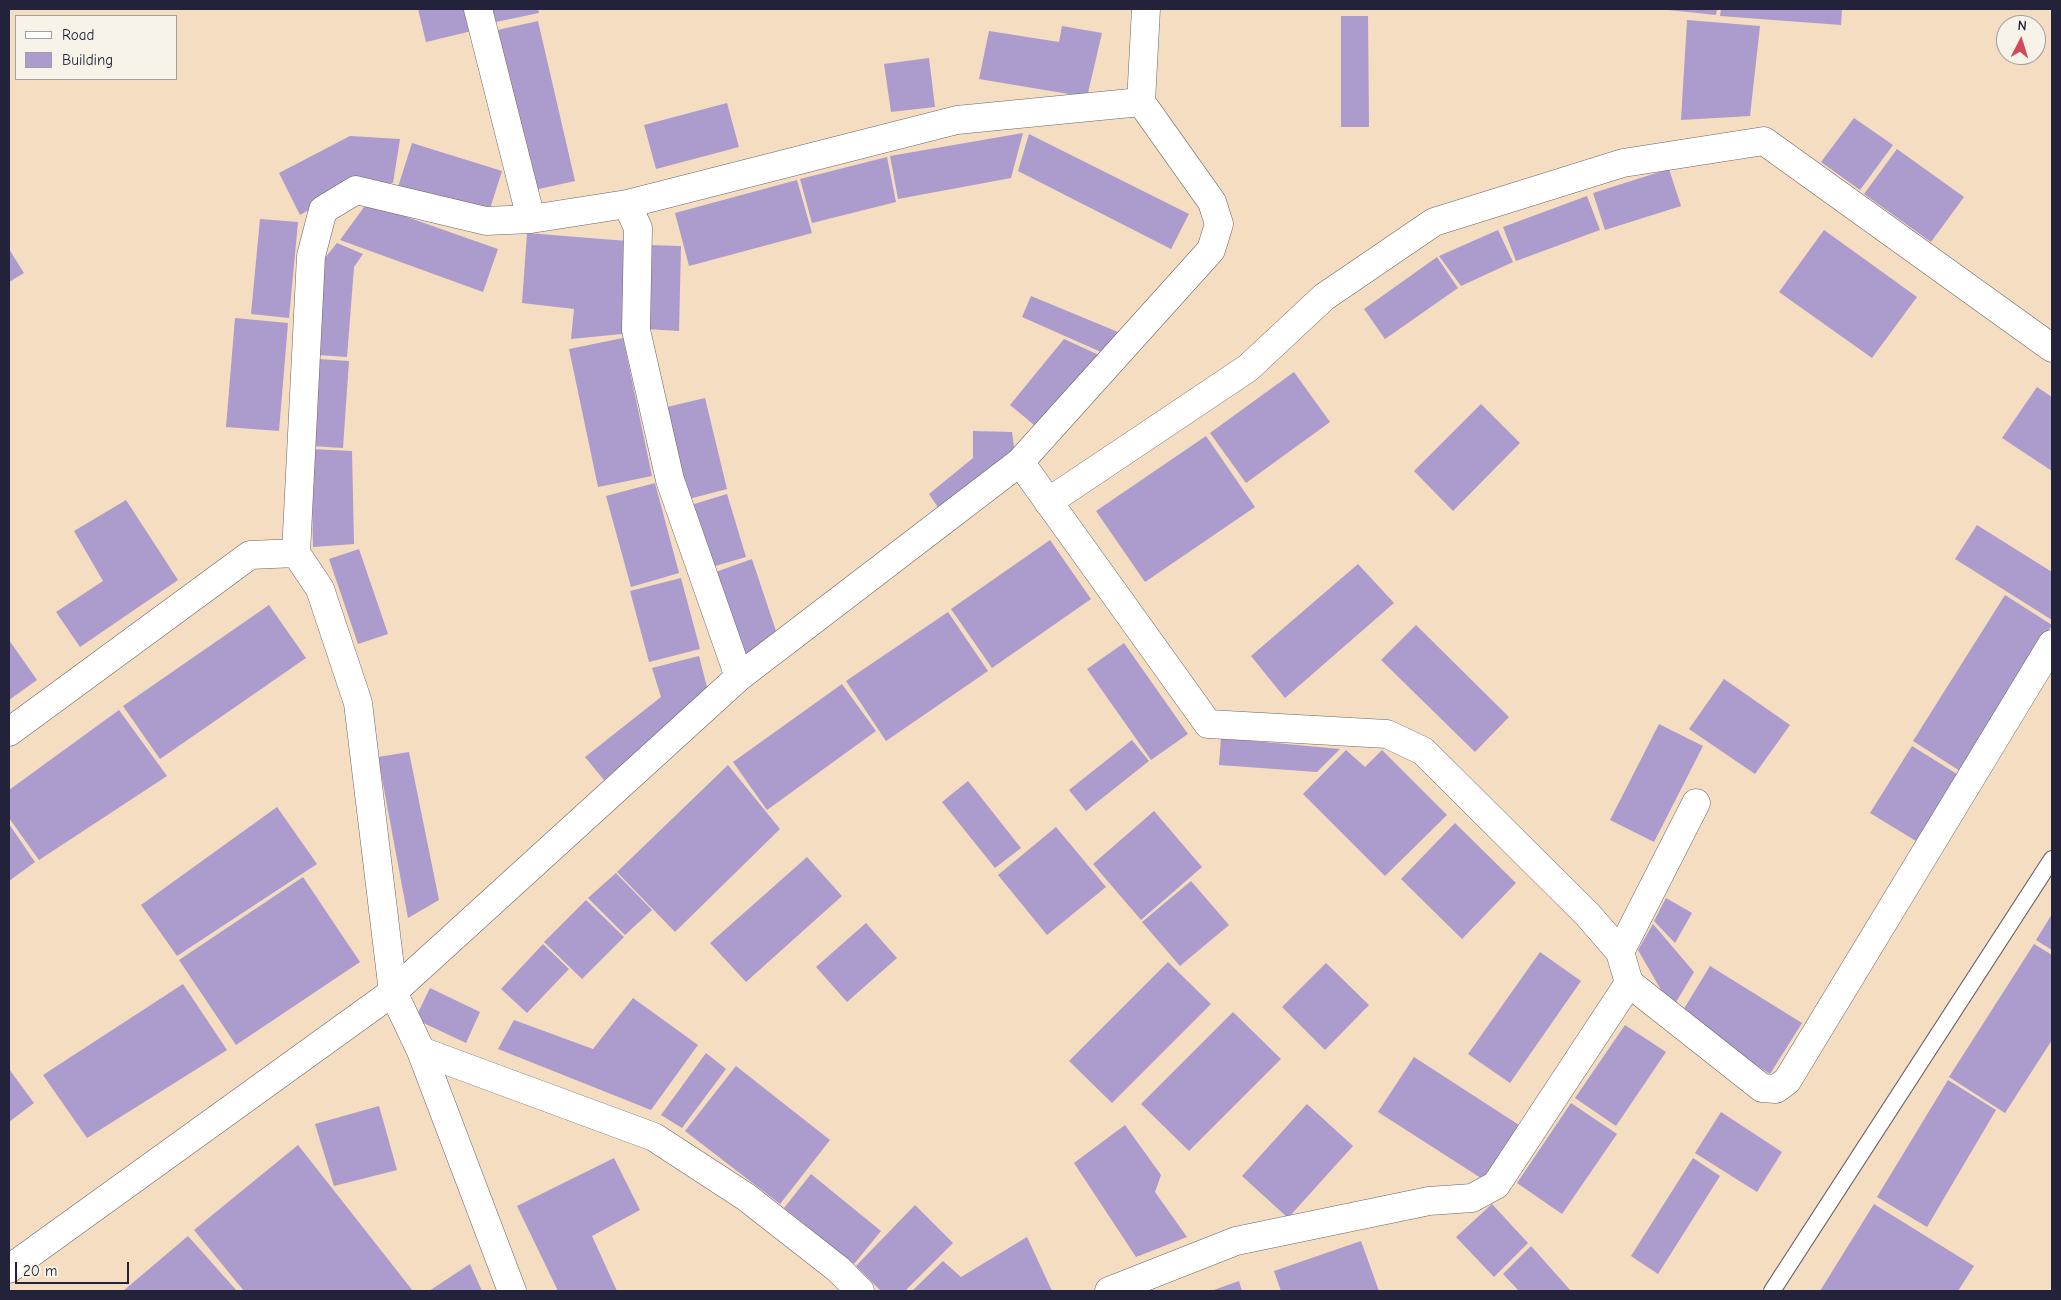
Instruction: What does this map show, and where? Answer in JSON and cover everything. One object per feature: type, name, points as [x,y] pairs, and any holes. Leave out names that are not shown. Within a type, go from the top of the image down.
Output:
[{"type":"street","points":[[478,9],[531,219]]},
{"type":"street","points":[[9,1270],[393,992],[739,676],[1020,462],[1211,250],[1219,224],[1212,202],[1141,102],[1146,9]]},
{"type":"street","points":[[512,1291],[421,1051],[393,992],[358,702],[320,589],[296,553],[311,256],[322,210],[356,190],[486,221],[531,219],[627,204],[957,120],[1141,102]]},
{"type":"street","points":[[1048,502],[1248,368],[1324,297],[1434,222],[1623,163],[1764,141],[2052,348]]},
{"type":"street","points":[[627,204],[638,228],[636,330],[670,480],[739,676]]},
{"type":"street","points":[[1020,462],[1208,724],[1386,734],[1423,751],[1588,915],[1620,952],[1629,983],[1762,1088],[1776,1089],[1787,1081],[2052,644]]},
{"type":"street","points":[[9,732],[250,555],[296,553]]},
{"type":"street","points":[[1620,952],[1696,803]]},
{"type":"street","points":[[1109,1291],[1236,1241],[1429,1201],[1472,1198],[1496,1185],[1629,983]]},
{"type":"street","points":[[421,1051],[654,1137],[746,1197],[838,1269],[860,1291]]},
{"type":"lane","points":[[1772,1291],[2052,859]]},
{"type":"building","points":[[418,9],[471,9],[476,30],[426,42]]},
{"type":"building","points":[[488,9],[538,9],[539,13],[491,23]]},
{"type":"building","points":[[1659,9],[1717,9],[1716,15]]},
{"type":"building","points":[[1721,9],[1842,9],[1841,25],[1720,16]]},
{"type":"building","points":[[1341,16],[1368,16],[1369,127],[1341,127]]},
{"type":"building","points":[[1687,20],[1760,26],[1750,116],[1681,120]]},
{"type":"building","points":[[538,21],[575,181],[530,191],[493,31]]},
{"type":"building","points":[[1062,26],[1102,33],[1087,97],[979,79],[989,31],[1059,42]]},
{"type":"building","points":[[929,58],[935,107],[891,112],[884,64]]},
{"type":"building","points":[[727,103],[739,147],[656,169],[644,125]]},
{"type":"building","points":[[1854,118],[1893,145],[1860,190],[1821,162]]},
{"type":"building","points":[[1023,133],[1011,178],[898,199],[890,156]]},
{"type":"building","points":[[1029,134],[1189,214],[1171,249],[1018,171]]},
{"type":"building","points":[[350,136],[400,139],[393,183],[355,183],[300,215],[279,173]]},
{"type":"building","points":[[412,143],[502,171],[488,215],[398,187]]},
{"type":"building","points":[[1897,149],[1964,197],[1931,242],[1864,194]]},
{"type":"building","points":[[887,157],[896,202],[812,223],[800,179]]},
{"type":"building","points":[[1669,169],[1681,206],[1605,230],[1593,193]]},
{"type":"building","points":[[797,180],[812,233],[689,266],[675,213]]},
{"type":"building","points":[[1587,196],[1600,230],[1516,261],[1503,227]]},
{"type":"building","points":[[367,203],[498,249],[483,292],[340,240]]},
{"type":"building","points":[[260,219],[298,222],[289,318],[251,314]]},
{"type":"building","points":[[1498,230],[1513,262],[1461,286],[1439,256]]},
{"type":"building","points":[[1824,230],[1917,297],[1872,358],[1779,292]]},
{"type":"building","points":[[527,233],[627,241],[622,334],[571,339],[574,309],[522,303]]},
{"type":"building","points":[[337,243],[363,254],[354,267],[347,357],[318,355],[324,259]]},
{"type":"building","points":[[648,245],[681,246],[679,331],[646,329]]},
{"type":"building","points":[[9,249],[24,273],[9,282]]},
{"type":"building","points":[[1437,257],[1458,288],[1385,339],[1364,309]]},
{"type":"building","points":[[1031,296],[1118,332],[1101,352],[1022,317]]},
{"type":"building","points":[[235,318],[288,323],[279,431],[226,427]]},
{"type":"building","points":[[623,338],[652,476],[598,487],[569,349]]},
{"type":"building","points":[[1064,339],[1099,355],[1039,429],[1010,405]]},
{"type":"building","points":[[318,359],[349,361],[343,448],[311,446]]},
{"type":"building","points":[[1294,372],[1330,422],[1246,483],[1210,433]]},
{"type":"building","points":[[2037,387],[2052,397],[2052,471],[2002,438]]},
{"type":"building","points":[[705,398],[727,489],[689,499],[667,407]]},
{"type":"building","points":[[1481,404],[1520,443],[1453,511],[1414,471]]},
{"type":"building","points":[[973,431],[1012,432],[1017,469],[945,518],[929,494],[973,458]]},
{"type":"building","points":[[1206,436],[1255,507],[1145,582],[1096,511]]},
{"type":"building","points":[[311,449],[352,451],[354,544],[313,547]]},
{"type":"building","points":[[655,483],[679,573],[631,587],[606,496]]},
{"type":"building","points":[[727,494],[746,557],[708,568],[691,505]]},
{"type":"building","points":[[126,500],[178,580],[80,647],[56,612],[103,581],[74,531]]},
{"type":"building","points":[[1977,525],[2052,572],[2052,620],[1955,559]]},
{"type":"building","points":[[1050,540],[1091,599],[992,668],[951,609]]},
{"type":"building","points":[[359,549],[388,634],[358,644],[329,559]]},
{"type":"building","points":[[752,559],[779,640],[741,664],[710,574]]},
{"type":"building","points":[[1358,564],[1394,603],[1285,698],[1251,656]]},
{"type":"building","points":[[681,578],[700,649],[649,662],[630,591]]},
{"type":"building","points":[[2005,595],[2052,625],[1960,771],[1913,741]]},
{"type":"building","points":[[269,605],[306,658],[160,759],[123,706]]},
{"type":"building","points":[[948,612],[988,671],[886,741],[846,681]]},
{"type":"building","points":[[1416,625],[1509,717],[1475,752],[1381,660]]},
{"type":"building","points":[[9,640],[37,680],[9,700]]},
{"type":"building","points":[[1124,643],[1188,734],[1151,760],[1087,669]]},
{"type":"building","points":[[699,656],[709,695],[604,780],[585,757],[661,697],[652,668]]},
{"type":"building","points":[[1724,679],[1790,725],[1755,774],[1689,729]]},
{"type":"building","points":[[842,684],[876,731],[767,810],[733,762]]},
{"type":"building","points":[[119,710],[167,776],[39,860],[9,818],[9,790]]},
{"type":"building","points":[[1659,724],[1703,746],[1654,842],[1610,820]]},
{"type":"building","points":[[1221,738],[1340,749],[1317,772],[1219,765]]},
{"type":"building","points":[[1132,740],[1149,761],[1086,811],[1069,790]]},
{"type":"building","points":[[1912,746],[1957,774],[1916,841],[1870,813]]},
{"type":"building","points":[[1346,750],[1365,767],[1382,750],[1447,815],[1385,876],[1303,794]]},
{"type":"building","points":[[409,752],[439,900],[408,918],[378,757]]},
{"type":"building","points":[[728,765],[780,829],[675,932],[617,872]]},
{"type":"building","points":[[968,781],[1021,848],[995,868],[942,802]]},
{"type":"building","points":[[277,807],[317,864],[177,956],[141,905]]},
{"type":"building","points":[[1154,811],[1202,867],[1141,920],[1093,864]]},
{"type":"building","points":[[1455,823],[1516,883],[1462,939],[1401,879]]},
{"type":"building","points":[[9,824],[35,862],[9,881]]},
{"type":"building","points":[[1056,827],[1106,887],[1047,935],[998,875]]},
{"type":"building","points":[[807,857],[842,896],[746,982],[710,943]]},
{"type":"building","points":[[616,873],[652,910],[625,935],[588,898]]},
{"type":"building","points":[[303,877],[360,962],[236,1045],[179,960]]},
{"type":"building","points":[[1191,881],[1229,925],[1180,966],[1142,922]]},
{"type":"building","points":[[1666,898],[1692,913],[1675,943],[1654,921]]},
{"type":"building","points":[[586,900],[624,937],[582,979],[544,942]]},
{"type":"building","points":[[2052,914],[2052,950],[2036,940]]},
{"type":"building","points":[[866,923],[897,958],[847,1002],[816,967]]},
{"type":"building","points":[[1653,924],[1694,972],[1672,1009],[1638,950]]},
{"type":"building","points":[[543,944],[569,969],[527,1013],[501,989]]},
{"type":"building","points":[[2034,944],[2052,955],[2052,1040],[2005,1113],[1949,1077]]},
{"type":"building","points":[[1540,952],[1581,981],[1510,1083],[1468,1054]]},
{"type":"building","points":[[1168,962],[1211,1004],[1112,1103],[1069,1061]]},
{"type":"building","points":[[1326,963],[1369,1005],[1325,1050],[1282,1007]]},
{"type":"building","points":[[1710,966],[1802,1023],[1770,1074],[1679,1017]]},
{"type":"building","points":[[183,984],[227,1050],[87,1138],[43,1075]]},
{"type":"building","points":[[430,988],[480,1012],[466,1043],[415,1019]]},
{"type":"building","points":[[633,998],[698,1045],[651,1110],[498,1049],[514,1020],[593,1049]]},
{"type":"building","points":[[1233,1012],[1281,1059],[1189,1151],[1141,1104]]},
{"type":"building","points":[[1625,1025],[1666,1052],[1616,1126],[1575,1098]]},
{"type":"building","points":[[706,1053],[726,1069],[682,1128],[661,1115]]},
{"type":"building","points":[[1414,1057],[1519,1125],[1484,1180],[1378,1112]]},
{"type":"building","points":[[736,1066],[830,1140],[780,1204],[685,1131]]},
{"type":"building","points":[[9,1069],[34,1103],[9,1122]]},
{"type":"building","points":[[1948,1080],[1996,1110],[1927,1227],[1877,1197]]},
{"type":"building","points":[[1571,1103],[1617,1134],[1562,1214],[1517,1183]]},
{"type":"building","points":[[1307,1104],[1353,1146],[1288,1218],[1242,1176]]},
{"type":"building","points":[[379,1106],[397,1170],[334,1186],[315,1124]]},
{"type":"building","points":[[1721,1112],[1782,1152],[1757,1192],[1695,1153]]},
{"type":"building","points":[[1125,1125],[1161,1175],[1155,1192],[1187,1237],[1136,1257],[1074,1163]]},
{"type":"building","points":[[298,1145],[413,1291],[244,1291],[194,1230]]},
{"type":"building","points":[[614,1158],[640,1210],[592,1236],[617,1291],[558,1291],[517,1206]]},
{"type":"building","points":[[1693,1158],[1720,1176],[1658,1274],[1631,1256]]},
{"type":"building","points":[[811,1174],[881,1231],[854,1264],[784,1208]]},
{"type":"building","points":[[1492,1204],[1528,1243],[1494,1277],[1456,1237]]},
{"type":"building","points":[[1874,1204],[1974,1266],[1958,1291],[1820,1291]]},
{"type":"building","points":[[915,1205],[953,1243],[905,1291],[881,1291],[856,1266]]},
{"type":"building","points":[[188,1236],[237,1291],[123,1291]]},
{"type":"building","points":[[1027,1237],[1052,1291],[912,1291],[943,1261],[961,1277]]},
{"type":"building","points":[[1361,1241],[1379,1291],[1281,1291],[1274,1271]]},
{"type":"building","points":[[1531,1246],[1571,1291],[1519,1291],[1503,1274]]},
{"type":"building","points":[[470,1264],[482,1291],[429,1291]]},
{"type":"building","points":[[1239,1281],[1242,1291],[1211,1291]]}]
